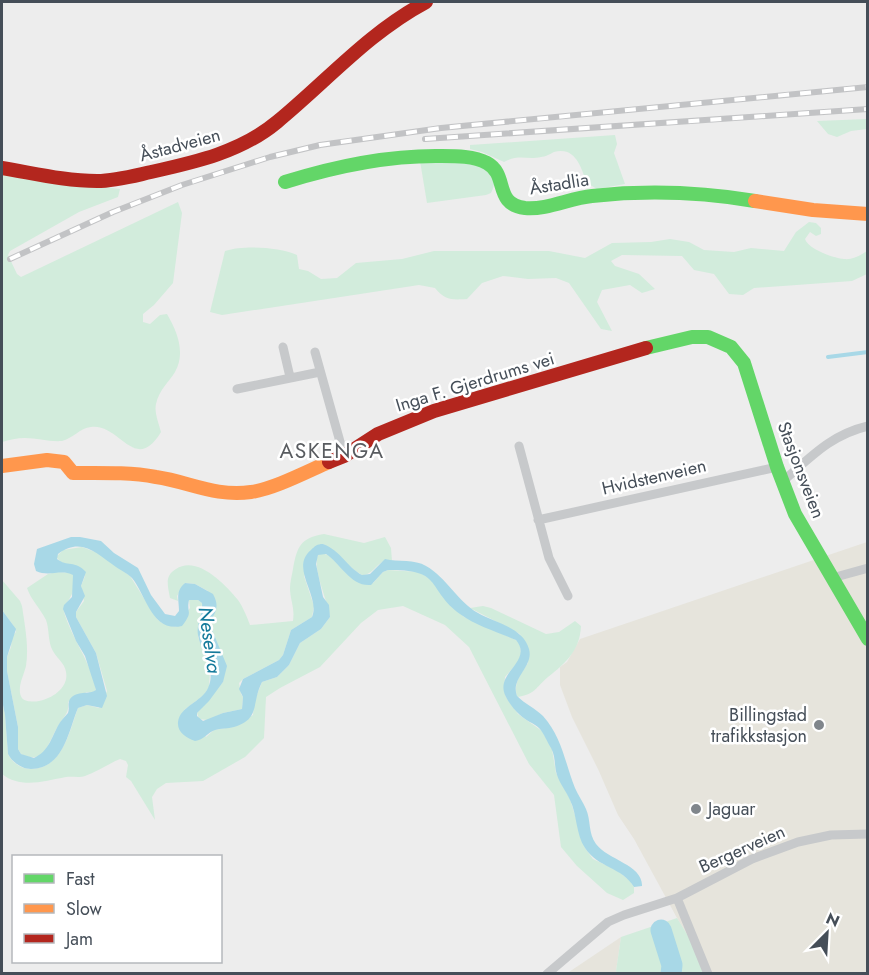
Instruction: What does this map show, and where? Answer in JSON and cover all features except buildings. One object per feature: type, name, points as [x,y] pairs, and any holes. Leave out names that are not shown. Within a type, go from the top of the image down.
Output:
[{"type":"street","name":"Åstadveien","points":[[2,168],[66,179],[99,181],[171,168],[224,153],[263,133],[363,45],[399,18],[426,2]]},
{"type":"street","name":"Åstadlia","points":[[285,182],[380,159],[420,155],[460,156],[470,157],[491,165],[498,175],[502,195],[506,201],[524,208],[550,205],[588,196],[693,192],[736,196],[795,208],[867,214]]},
{"type":"street","name":"Inga F. Gjerdrums vei","points":[[2,466],[47,460],[64,462],[73,473],[129,473],[159,477],[208,491],[254,492],[285,482],[344,456],[378,434],[409,420],[506,388],[568,372],[640,349],[692,337],[708,337],[725,343]]},
{"type":"street","name":"Stasjonsveien","points":[[725,343],[741,357],[747,369],[782,482],[795,514],[867,639]]},
{"type":"street","points":[[283,347],[290,377]]},
{"type":"street","points":[[315,352],[344,456]]},
{"type":"street","points":[[237,389],[320,372]]},
{"type":"street","points":[[782,482],[832,440],[849,430],[867,426]]},
{"type":"street","points":[[519,446],[549,558],[568,596]]},
{"type":"street","name":"Hvidstenveien","points":[[538,520],[777,466]]},
{"type":"street","points":[[832,578],[867,568]]},
{"type":"street","name":"Bergerveien","points":[[547,974],[608,922],[673,900],[752,859],[798,842],[831,835],[867,834]]},
{"type":"street","points":[[673,900],[708,974]]},
{"type":"shaded area","points":[[867,542],[867,973],[711,973],[618,815],[572,717],[560,685],[560,667],[567,662],[580,639]]},
{"type":"shaded area","points":[[621,937],[616,971],[618,973],[566,974]]},
{"type":"green space","points":[[867,119],[867,129],[851,131],[837,137],[828,134],[817,121]]},
{"type":"green space","points":[[615,135],[617,144],[614,153],[625,184],[597,189],[587,183],[573,155],[568,152],[554,152],[536,158],[514,158],[504,162],[470,149],[470,145]]},
{"type":"green space","points":[[420,161],[470,163],[482,166],[491,172],[494,181],[491,193],[427,203]]},
{"type":"green space","points":[[2,173],[120,189],[118,197],[79,212],[10,251],[8,255],[17,274],[21,277],[178,202],[182,213],[173,283],[143,314],[143,322],[150,324],[160,315],[167,314],[177,335],[180,357],[175,372],[157,399],[156,414],[161,432],[152,444],[143,449],[127,444],[111,432],[91,427],[62,441],[25,438],[2,442]]},
{"type":"green space","points":[[809,222],[816,223],[821,228],[821,234],[816,236],[810,232],[805,239],[807,243],[822,252],[847,259],[857,257],[867,251],[867,274],[852,281],[754,288],[743,295],[729,294],[714,274],[694,270],[682,256],[622,255],[611,261],[615,266],[639,274],[655,289],[642,293],[630,285],[602,290],[597,302],[612,331],[601,329],[569,283],[556,278],[528,279],[503,276],[482,283],[467,299],[449,298],[435,288],[419,285],[222,315],[210,312],[225,251],[233,249],[261,248],[290,252],[297,255],[299,269],[308,271],[321,279],[337,278],[356,263],[402,259],[434,251],[549,251],[585,258],[612,243],[670,239],[689,242],[704,250],[734,252],[751,248],[784,251],[796,232]]},
{"type":"green space","points":[[324,534],[364,543],[385,537],[391,548],[392,561],[387,560],[362,575],[323,544],[304,576],[314,606],[312,617],[291,630],[283,655],[279,660],[239,683],[243,697],[242,709],[223,713],[208,720],[199,719],[197,713],[223,682],[210,625],[208,591],[195,584],[185,583],[177,596],[178,601],[170,598],[168,578],[172,572],[184,566],[193,566],[210,573],[238,600],[250,625],[293,621],[290,586],[298,549],[310,538]]},
{"type":"green space","points":[[82,547],[98,553],[130,576],[157,619],[162,623],[176,627],[190,608],[189,600],[198,600],[202,603],[198,637],[210,669],[209,687],[204,695],[184,710],[206,737],[214,730],[232,727],[253,715],[254,702],[262,682],[277,677],[289,665],[300,643],[321,629],[330,617],[317,568],[318,555],[322,553],[330,556],[348,575],[373,583],[388,570],[419,572],[433,581],[464,617],[516,640],[520,644],[519,661],[505,677],[506,697],[518,714],[542,731],[552,749],[556,773],[570,799],[585,848],[593,859],[618,871],[630,881],[634,887],[634,893],[623,900],[607,893],[577,866],[561,847],[554,795],[529,764],[469,647],[445,625],[403,606],[378,610],[361,623],[320,667],[266,697],[264,738],[245,757],[203,781],[166,783],[157,789],[152,797],[155,820],[131,781],[126,777],[128,765],[126,761],[120,759],[83,777],[66,777],[33,783],[9,779],[2,774],[2,700],[8,754],[18,765],[31,769],[42,767],[58,756],[68,738],[78,708],[87,705],[99,708],[107,691],[96,653],[76,617],[76,612],[84,601],[81,586],[85,576],[56,557],[63,550]]},
{"type":"green space","points":[[72,573],[74,579],[75,585],[64,612],[90,670],[96,690],[94,693],[87,692],[68,702],[67,713],[48,746],[40,755],[29,757],[21,754],[18,749],[18,727],[7,671],[7,657],[12,636],[16,632],[2,610],[2,580],[22,606],[27,651],[20,694],[25,700],[37,701],[51,697],[61,689],[66,673],[51,647],[46,620],[27,588],[48,574]]},
{"type":"green space","points":[[483,606],[546,634],[559,632],[575,621],[581,626],[578,642],[566,661],[535,690],[517,697],[517,683],[528,663],[520,634],[470,608]]},
{"type":"green space","points":[[677,918],[711,973],[618,974],[616,971],[621,937]]},
{"type":"water","points":[[71,537],[101,541],[114,553],[138,568],[151,595],[165,614],[175,616],[179,611],[179,592],[185,583],[195,584],[213,594],[216,608],[210,625],[227,666],[223,682],[197,713],[203,721],[242,709],[243,697],[239,689],[243,679],[279,660],[283,655],[291,630],[312,617],[313,600],[303,565],[305,557],[315,546],[323,544],[329,547],[362,575],[370,574],[385,559],[417,562],[426,566],[471,608],[485,617],[508,626],[526,642],[530,655],[517,684],[517,696],[543,716],[555,733],[575,788],[586,809],[596,844],[601,850],[637,873],[642,886],[634,887],[623,875],[590,855],[582,843],[572,806],[557,775],[551,748],[539,728],[518,713],[506,697],[503,689],[505,681],[520,655],[520,648],[516,640],[460,614],[449,605],[432,582],[418,573],[388,570],[383,572],[371,585],[364,585],[352,578],[326,554],[318,555],[316,564],[323,597],[329,605],[330,617],[321,629],[300,643],[289,665],[277,677],[262,682],[252,715],[248,720],[234,727],[215,730],[195,741],[183,734],[178,722],[183,712],[205,693],[210,681],[210,668],[198,635],[202,603],[198,600],[189,600],[189,614],[186,621],[182,626],[172,627],[164,624],[151,611],[132,578],[96,553],[82,547],[75,547],[58,554],[57,559],[78,566],[86,572],[81,586],[85,596],[76,612],[76,617],[96,653],[107,696],[102,708],[87,705],[78,708],[58,756],[42,767],[24,768],[12,760],[8,754],[2,700],[2,610],[16,629],[7,657],[7,671],[18,727],[18,749],[21,754],[34,758],[43,752],[68,713],[70,699],[76,694],[96,690],[85,656],[63,609],[72,597],[73,575],[41,573],[36,571],[34,564],[37,549]]},
{"type":"waterway","points":[[828,357],[868,352]]},
{"type":"waterway","name":"Neselva","points":[[661,930],[672,965],[671,974]]},
{"type":"railway","points":[[10,259],[113,212],[182,185],[270,157],[320,145],[441,128],[868,87]]},
{"type":"railway","points":[[425,139],[868,109]]},
{"type":"traffic: fast","points":[[285,182],[343,166],[402,157],[453,156],[482,161],[494,168],[509,201],[525,208],[542,207],[592,196],[633,193],[694,194],[755,201]]},
{"type":"traffic: fast","points":[[646,348],[692,337],[708,337],[731,347],[744,363],[777,467],[795,514],[868,639]]},
{"type":"traffic: slow","points":[[755,201],[813,210],[868,214]]},
{"type":"traffic: slow","points":[[2,466],[47,460],[64,462],[73,473],[146,475],[214,491],[238,493],[270,487],[329,462]]},
{"type":"traffic: jam","points":[[2,168],[61,178],[104,181],[217,155],[248,141],[277,122],[385,28],[426,2]]},
{"type":"traffic: jam","points":[[329,462],[344,456],[378,434],[434,411],[646,348]]},
{"type":"place","name":"Billingstad trafikkstasjon","points":[[819,725]]},
{"type":"place","name":"Jaguar","points":[[696,809]]},
{"type":"district","name":"ASKENGA","points":[[332,451]]}]
